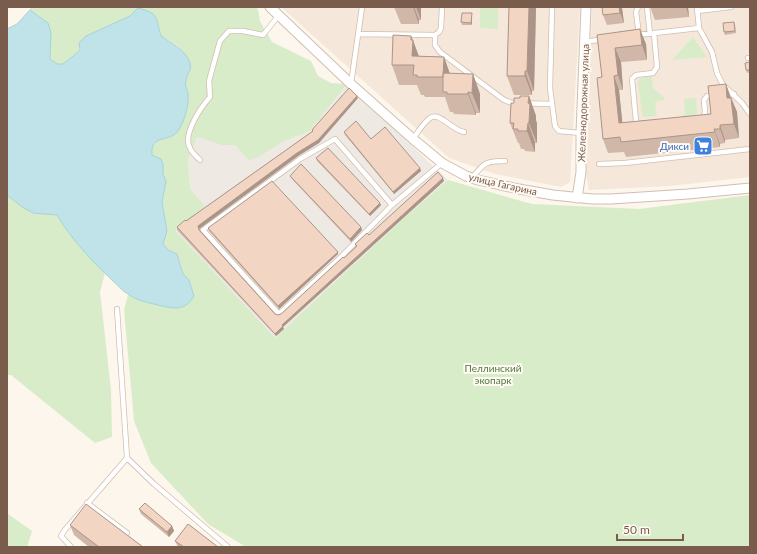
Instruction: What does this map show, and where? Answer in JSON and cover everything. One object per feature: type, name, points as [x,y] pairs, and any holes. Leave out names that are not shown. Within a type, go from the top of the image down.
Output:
[{"type":"street","name":"улица Гагарина","points":[[270,7],[351,84],[442,163],[453,170],[472,178],[519,189],[576,198],[611,199],[658,192],[750,188]]},
{"type":"street","name":"Железнодорожная улица","points":[[576,198],[581,172],[586,7]]},
{"type":"lane","points":[[351,84],[362,7]]},
{"type":"lane","points":[[358,34],[435,35],[441,28],[442,7]]},
{"type":"lane","points":[[552,7],[550,88],[555,126],[560,131],[581,133]]},
{"type":"lane","points":[[638,7],[636,12],[639,35]]},
{"type":"lane","points":[[643,126],[639,125],[636,121],[632,79],[636,75],[653,73],[657,67],[647,7]]},
{"type":"lane","points":[[732,7],[697,9],[699,28],[712,52],[717,73],[723,86],[734,94],[750,114]]},
{"type":"lane","points":[[200,160],[189,147],[188,137],[196,117],[210,97],[209,81],[220,41],[229,31],[244,31],[263,35],[279,15]]},
{"type":"lane","points":[[631,36],[699,28]]},
{"type":"lane","points":[[435,35],[435,45],[440,52],[498,97],[512,103],[552,104]]},
{"type":"lane","points":[[585,42],[609,39]]},
{"type":"lane","points":[[698,121],[703,118],[705,113],[704,100],[707,96],[734,94]]},
{"type":"lane","points":[[413,138],[430,118],[434,116],[439,117],[456,130],[464,132]]},
{"type":"lane","points":[[392,205],[335,139],[300,159],[202,230],[279,314],[340,258],[392,205],[442,163]]},
{"type":"lane","points":[[599,164],[625,163],[750,150]]},
{"type":"lane","points":[[472,178],[485,163],[491,161],[504,161]]},
{"type":"lane","points":[[118,309],[127,458],[154,484],[228,547]]},
{"type":"lane","points":[[71,547],[61,536],[87,503],[127,458]]},
{"type":"lane","points":[[87,503],[127,533]]},
{"type":"shaded area","points":[[281,7],[580,7],[570,182],[561,187],[495,174],[449,158]]},
{"type":"shaded area","points":[[592,7],[750,7],[750,177],[670,186],[589,190],[586,174]]},
{"type":"shaded area","points":[[347,84],[448,180],[404,218],[275,339],[175,230],[205,206],[190,188],[188,160],[197,137],[221,145],[235,145],[262,155],[284,141],[310,131]]},
{"type":"green space","name":"Пеллинский экопарк","points":[[30,7],[255,7],[258,9],[260,21],[272,42],[311,61],[318,76],[331,83],[347,84],[310,131],[284,141],[262,155],[249,161],[235,145],[221,145],[197,137],[188,160],[190,188],[205,206],[175,230],[275,338],[404,218],[448,180],[532,204],[639,209],[750,195],[750,547],[246,547],[208,524],[151,463],[134,421],[124,310],[128,295],[147,302],[192,288],[189,280],[183,274],[181,264],[174,252],[168,250],[163,244],[167,231],[162,202],[166,181],[163,174],[163,164],[161,159],[152,155],[155,144],[162,139],[175,135],[184,119],[188,100],[185,80],[188,59],[178,46],[161,36],[156,17],[150,12],[138,8],[130,16],[86,36],[76,54],[63,64],[57,64],[50,59],[51,46],[40,17],[30,10]]},
{"type":"green space","points":[[480,7],[498,7],[498,29],[480,28]]},
{"type":"green space","points":[[693,37],[707,57],[672,60]]},
{"type":"green space","points":[[652,76],[653,88],[664,97],[665,100],[655,102],[657,116],[643,117],[638,82],[641,78]]},
{"type":"green space","points":[[696,98],[696,116],[680,120],[680,116],[685,115],[684,99]]},
{"type":"green space","points":[[7,195],[33,213],[57,215],[73,238],[105,273],[100,292],[111,390],[112,437],[95,443],[11,375],[7,375]]},
{"type":"green space","points":[[8,514],[32,531],[27,547],[7,547]]},
{"type":"water","points":[[138,8],[150,12],[156,17],[161,36],[182,50],[190,63],[190,70],[186,82],[188,104],[182,123],[175,135],[157,141],[152,148],[152,155],[161,159],[163,164],[163,174],[166,181],[162,202],[167,231],[163,244],[168,250],[177,254],[183,274],[189,280],[194,296],[188,304],[176,308],[149,303],[126,293],[104,273],[82,249],[57,215],[33,213],[22,207],[7,195],[7,29],[17,24],[30,10],[48,23],[51,33],[50,59],[57,64],[63,64],[76,54],[80,49],[79,43],[86,36],[130,16]]},
{"type":"building","points":[[509,7],[529,7],[527,71],[525,71],[525,76],[507,76]]},
{"type":"building","points":[[602,7],[619,7],[620,13],[603,15]]},
{"type":"building","points":[[462,13],[472,13],[471,23],[461,22]]},
{"type":"building","points":[[734,22],[735,31],[724,32],[723,23]]},
{"type":"building","points":[[640,29],[642,45],[615,48],[618,75],[614,76],[619,123],[711,114],[708,86],[726,84],[727,98],[731,98],[734,124],[720,125],[720,129],[714,129],[715,132],[621,142],[620,137],[603,139],[597,78],[602,77],[597,35]]},
{"type":"building","points":[[393,35],[411,36],[411,40],[413,40],[412,56],[444,57],[443,77],[417,77],[417,75],[413,75],[414,65],[392,65]]},
{"type":"building","points":[[750,62],[750,70],[746,70],[745,63]]},
{"type":"building","points":[[443,73],[473,74],[472,93],[447,94],[447,92],[443,92]]},
{"type":"building","points":[[349,88],[357,96],[318,140],[297,153],[198,226],[199,230],[275,314],[281,314],[357,246],[355,244],[367,233],[369,235],[438,172],[443,178],[282,325],[283,326],[275,334],[177,227],[313,131],[312,130]]},
{"type":"building","points":[[520,96],[529,96],[529,123],[527,131],[518,131],[518,129],[513,129],[514,123],[510,123],[511,103],[514,103],[514,98],[520,98]]},
{"type":"building","points":[[356,121],[371,139],[385,127],[420,168],[393,192],[344,132]]},
{"type":"building","points":[[328,148],[380,203],[369,214],[316,158]]},
{"type":"building","points":[[301,164],[361,227],[350,239],[290,176]]},
{"type":"building","points":[[272,181],[338,252],[278,306],[208,228]]},
{"type":"building","points":[[145,503],[172,526],[167,532],[139,509]]},
{"type":"building","points":[[86,504],[143,547],[99,547],[70,525]]},
{"type":"building","points":[[188,524],[218,547],[184,547],[175,541]]},
{"type":"place","name":"Дикси","points":[[703,146]]}]
